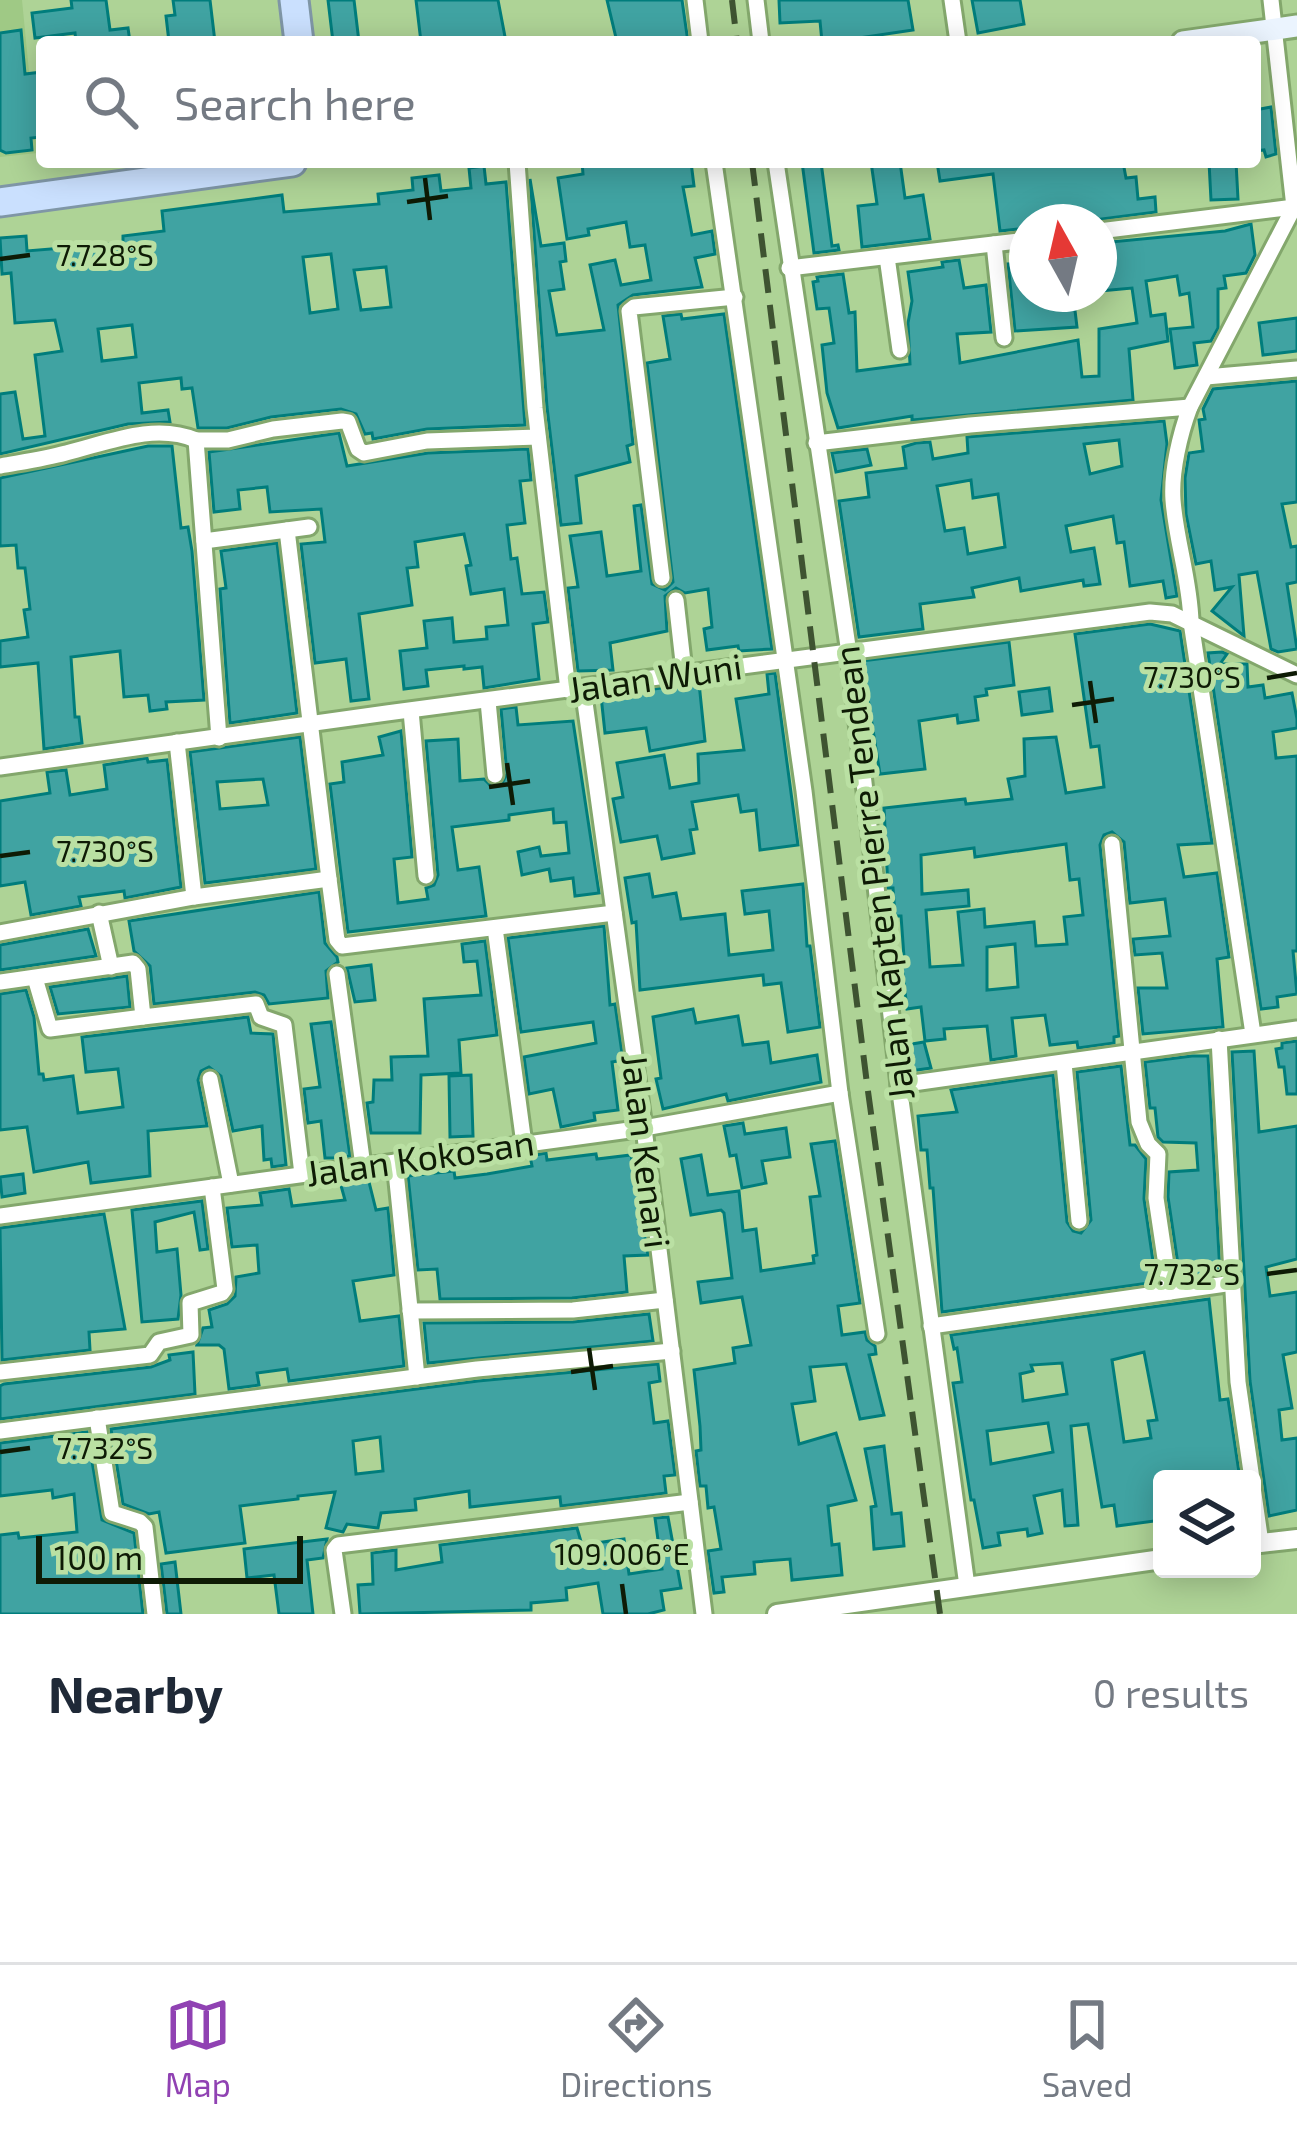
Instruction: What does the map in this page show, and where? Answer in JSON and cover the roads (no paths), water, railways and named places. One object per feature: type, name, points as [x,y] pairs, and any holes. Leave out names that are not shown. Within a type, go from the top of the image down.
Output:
[{"type":"highway","points":[[294,0],[298,36]]},
{"type":"highway","points":[[0,202],[248,168]]},
{"type":"main road","points":[[1227,36],[1286,28]]},
{"type":"street","points":[[695,0],[699,36]]},
{"type":"street","points":[[756,0],[760,36]]},
{"type":"street","points":[[952,0],[957,36]]},
{"type":"street","points":[[1253,1034],[1191,622],[1190,584],[1172,495],[1190,407],[1294,207],[1286,28],[1271,0]]},
{"type":"street","name":"Jalan Kenari","points":[[518,168],[538,436],[614,913],[704,1614]]},
{"type":"street","points":[[715,168],[877,1334]]},
{"type":"street","name":"Jalan Kapten Pierre Tendean","points":[[777,168],[849,653],[899,1085],[968,1586]]},
{"type":"street","points":[[1117,229],[1294,207]]},
{"type":"street","points":[[789,268],[1009,242]]},
{"type":"street","points":[[994,244],[1004,338]]},
{"type":"street","points":[[887,257],[900,350]]},
{"type":"street","points":[[662,578],[629,311],[735,297]]},
{"type":"street","points":[[1206,376],[1297,369]]},
{"type":"street","points":[[816,443],[1190,407]]},
{"type":"street","points":[[0,466],[160,433],[228,440],[342,421],[348,422],[364,453],[444,440],[486,442],[538,436]]},
{"type":"street","points":[[196,440],[219,738]]},
{"type":"street","points":[[204,541],[309,527]]},
{"type":"street","points":[[287,530],[337,940],[342,946],[614,913]]},
{"type":"street","points":[[676,600],[684,671]]},
{"type":"street","name":"Jalan Wuni","points":[[0,767],[684,671],[1150,612],[1191,622],[1297,675]]},
{"type":"street","points":[[488,701],[495,776]]},
{"type":"street","points":[[411,711],[426,876]]},
{"type":"street","points":[[177,742],[194,897]]},
{"type":"street","points":[[1112,844],[1139,1122],[1157,1154],[1156,1198],[1170,1292]]},
{"type":"street","points":[[0,933],[194,897],[329,879]]},
{"type":"street","points":[[99,913],[111,967]]},
{"type":"street","points":[[495,928],[524,1144]]},
{"type":"street","points":[[0,982],[137,966],[143,1017]]},
{"type":"street","points":[[337,974],[364,1166]]},
{"type":"street","points":[[35,978],[50,1028],[251,1003],[258,1006],[261,1017],[283,1023],[302,1174]]},
{"type":"street","points":[[899,1085],[1297,1029]]},
{"type":"street","points":[[1219,1040],[1238,1382],[1251,1470]]},
{"type":"street","points":[[1064,1063],[1079,1221]]},
{"type":"street","points":[[210,1078],[231,1184]]},
{"type":"street","name":"Jalan Kokosan","points":[[0,1216],[644,1128],[840,1093]]},
{"type":"street","points":[[395,1162],[417,1377]]},
{"type":"street","points":[[0,1372],[150,1355],[159,1342],[191,1335],[191,1301],[224,1292],[212,1187]]},
{"type":"street","points":[[932,1326],[1233,1283]]},
{"type":"street","points":[[410,1311],[573,1310],[665,1300]]},
{"type":"street","points":[[0,1431],[417,1377],[672,1351]]},
{"type":"street","points":[[97,1418],[112,1514],[145,1527],[155,1614]]},
{"type":"street","points":[[343,1614],[334,1550],[338,1545],[690,1502]]},
{"type":"street","points":[[1261,1544],[1297,1539]]},
{"type":"street","points":[[777,1614],[1153,1560]]},
{"type":"railway","points":[[732,0],[736,36]]},
{"type":"railway","points":[[753,168],[867,1084],[940,1614]]}]
